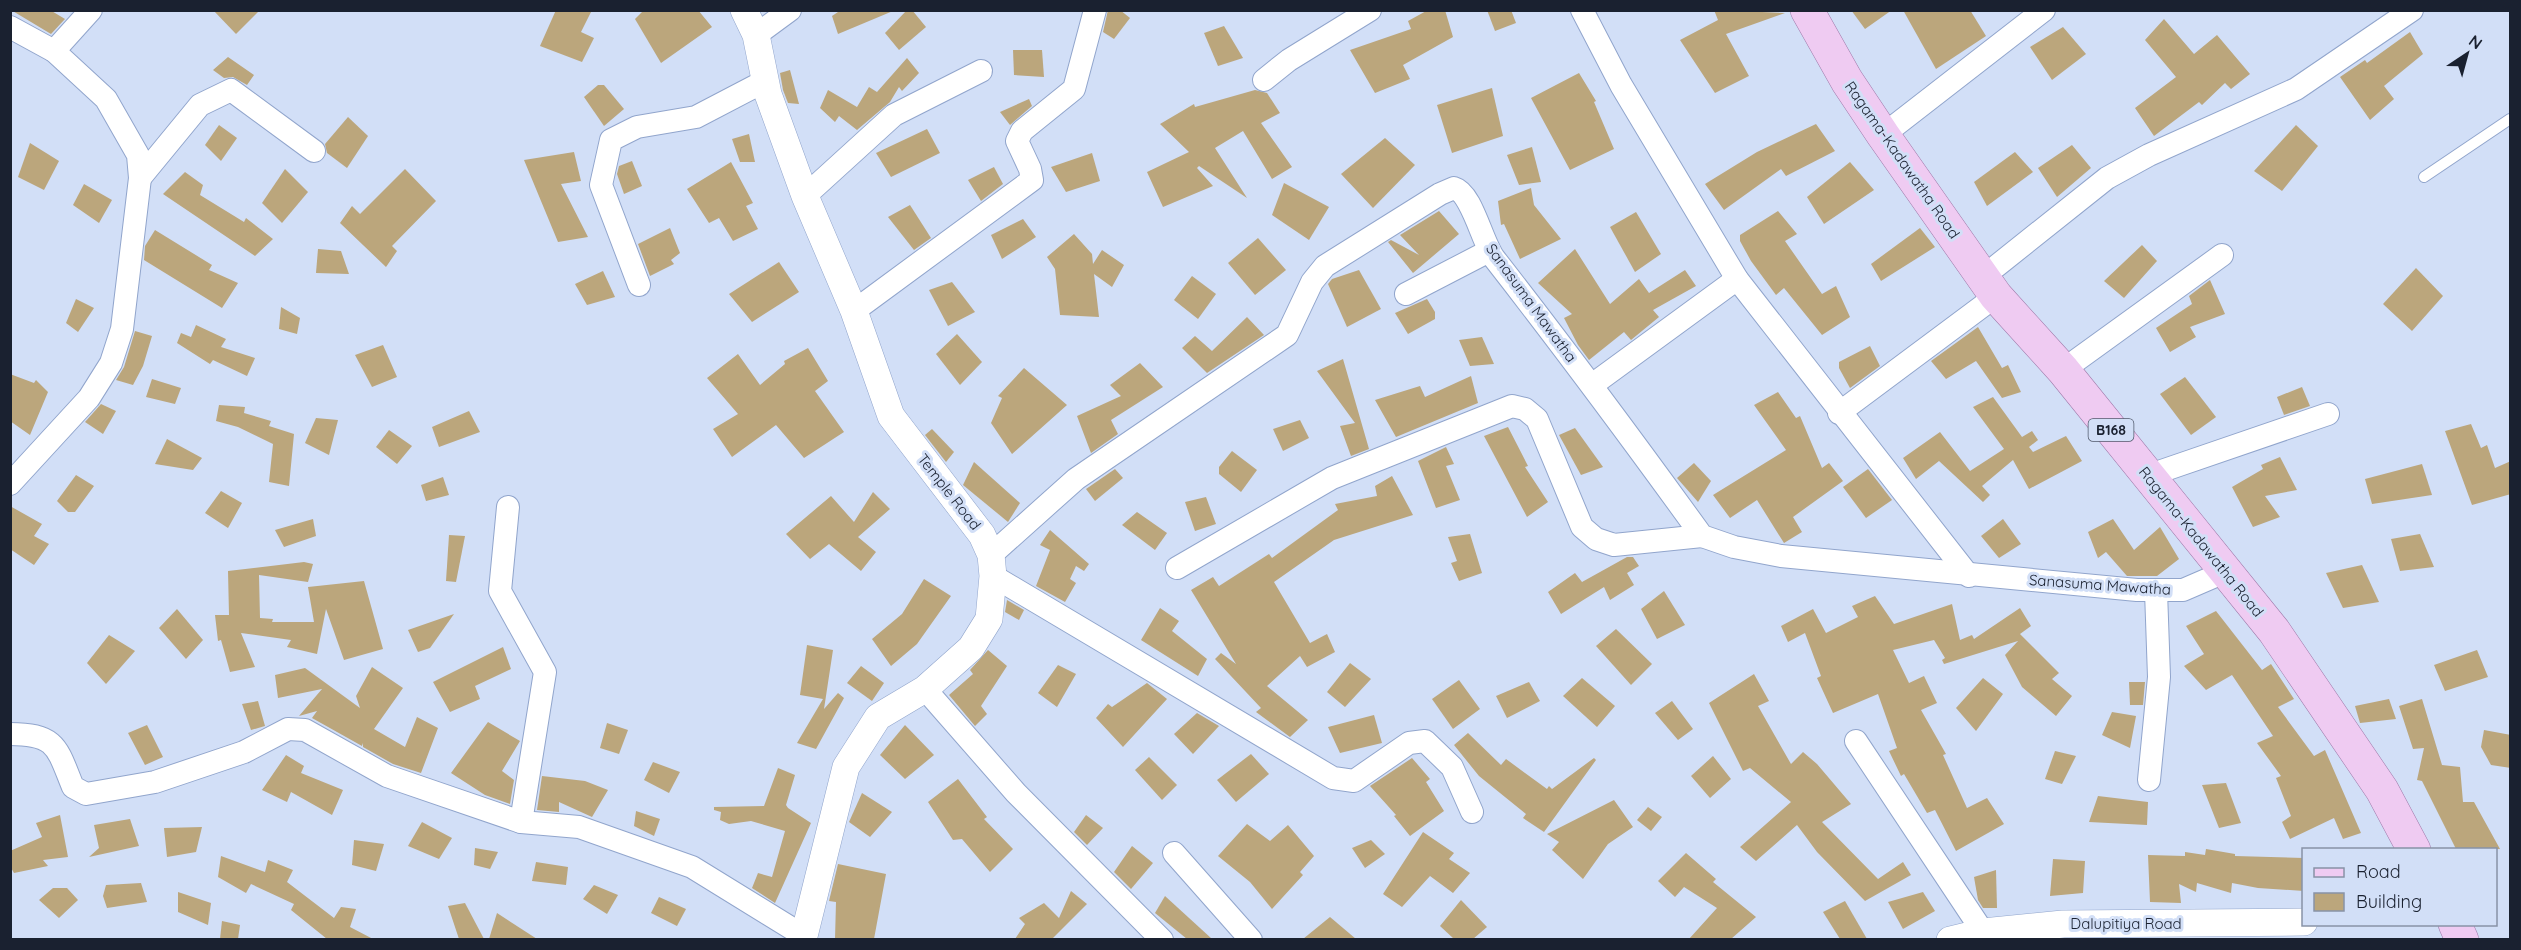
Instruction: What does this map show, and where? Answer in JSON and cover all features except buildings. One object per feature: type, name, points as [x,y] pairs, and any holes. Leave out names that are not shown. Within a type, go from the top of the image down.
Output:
[{"type":"main road","name":"Ragama-Kadawatha Road","points":[[1807,10],[1846,81],[1990,286],[2063,370],[2274,630],[2325,702],[2382,790],[2413,848]]},
{"type":"street","points":[[54,51],[91,10]]},
{"type":"street","name":"Temple Road","points":[[744,10],[756,35],[765,81],[805,196],[854,311],[891,416],[982,535],[992,565]]},
{"type":"street","points":[[756,35],[790,10]]},
{"type":"street","points":[[854,311],[1032,180],[1030,169],[1017,141],[1022,131],[1074,89],[1095,10]]},
{"type":"street","points":[[1264,80],[1288,60],[1370,10]]},
{"type":"street","points":[[1582,10],[1621,85],[1737,279],[1839,413],[1942,538],[1970,576]]},
{"type":"street","points":[[1883,135],[2044,10]]},
{"type":"street","points":[[1839,413],[1990,286],[2107,178],[2149,155],[2296,89],[2412,10]]},
{"type":"street","points":[[10,27],[54,51],[106,99],[138,155],[140,178],[122,329],[111,363],[89,398],[10,484]]},
{"type":"street","points":[[805,196],[894,115],[981,71]]},
{"type":"street","points":[[639,285],[601,185],[612,140],[637,127],[696,117],[765,81]]},
{"type":"street","points":[[140,178],[200,105],[231,90],[314,151]]},
{"type":"street","name":"Sanasuma Mawatha","points":[[992,565],[1076,479],[1287,335],[1312,282],[1325,266],[1349,248],[1454,188],[1466,196],[1489,251],[1592,385],[1702,536],[1734,547],[1781,556],[1970,576],[2157,591],[2183,590],[2226,571]]},
{"type":"street","points":[[1406,294],[1489,251]]},
{"type":"street","points":[[2063,370],[2222,255]]},
{"type":"street","points":[[1592,385],[1737,279]]},
{"type":"street","points":[[1177,568],[1332,478],[1512,406],[1525,409],[1537,419],[1582,527],[1596,539],[1614,545],[1702,536]]},
{"type":"street","points":[[2147,476],[2328,414]]},
{"type":"street","points":[[508,507],[500,591],[545,672],[521,822]]},
{"type":"street","points":[[10,734],[38,734],[57,749],[73,787],[86,794],[155,782],[244,752],[288,729],[305,730],[387,776],[521,822],[579,827],[692,867],[803,938],[846,767],[878,717],[925,689],[971,648],[989,619],[992,565],[1333,778],[1354,781],[1409,742],[1425,741],[1452,767],[1472,812]]},
{"type":"street","points":[[2149,780],[2159,677],[2157,591]]},
{"type":"street","points":[[925,689],[1016,793],[1162,939]]},
{"type":"street","points":[[1856,741],[1983,932]]},
{"type":"street","points":[[1174,853],[1251,939]]},
{"type":"street","name":"Dalupitiya Road","points":[[1950,939],[1983,932],[2063,924],[2126,932],[2302,922]]},
{"type":"lane","points":[[2424,177],[2511,119]]}]
